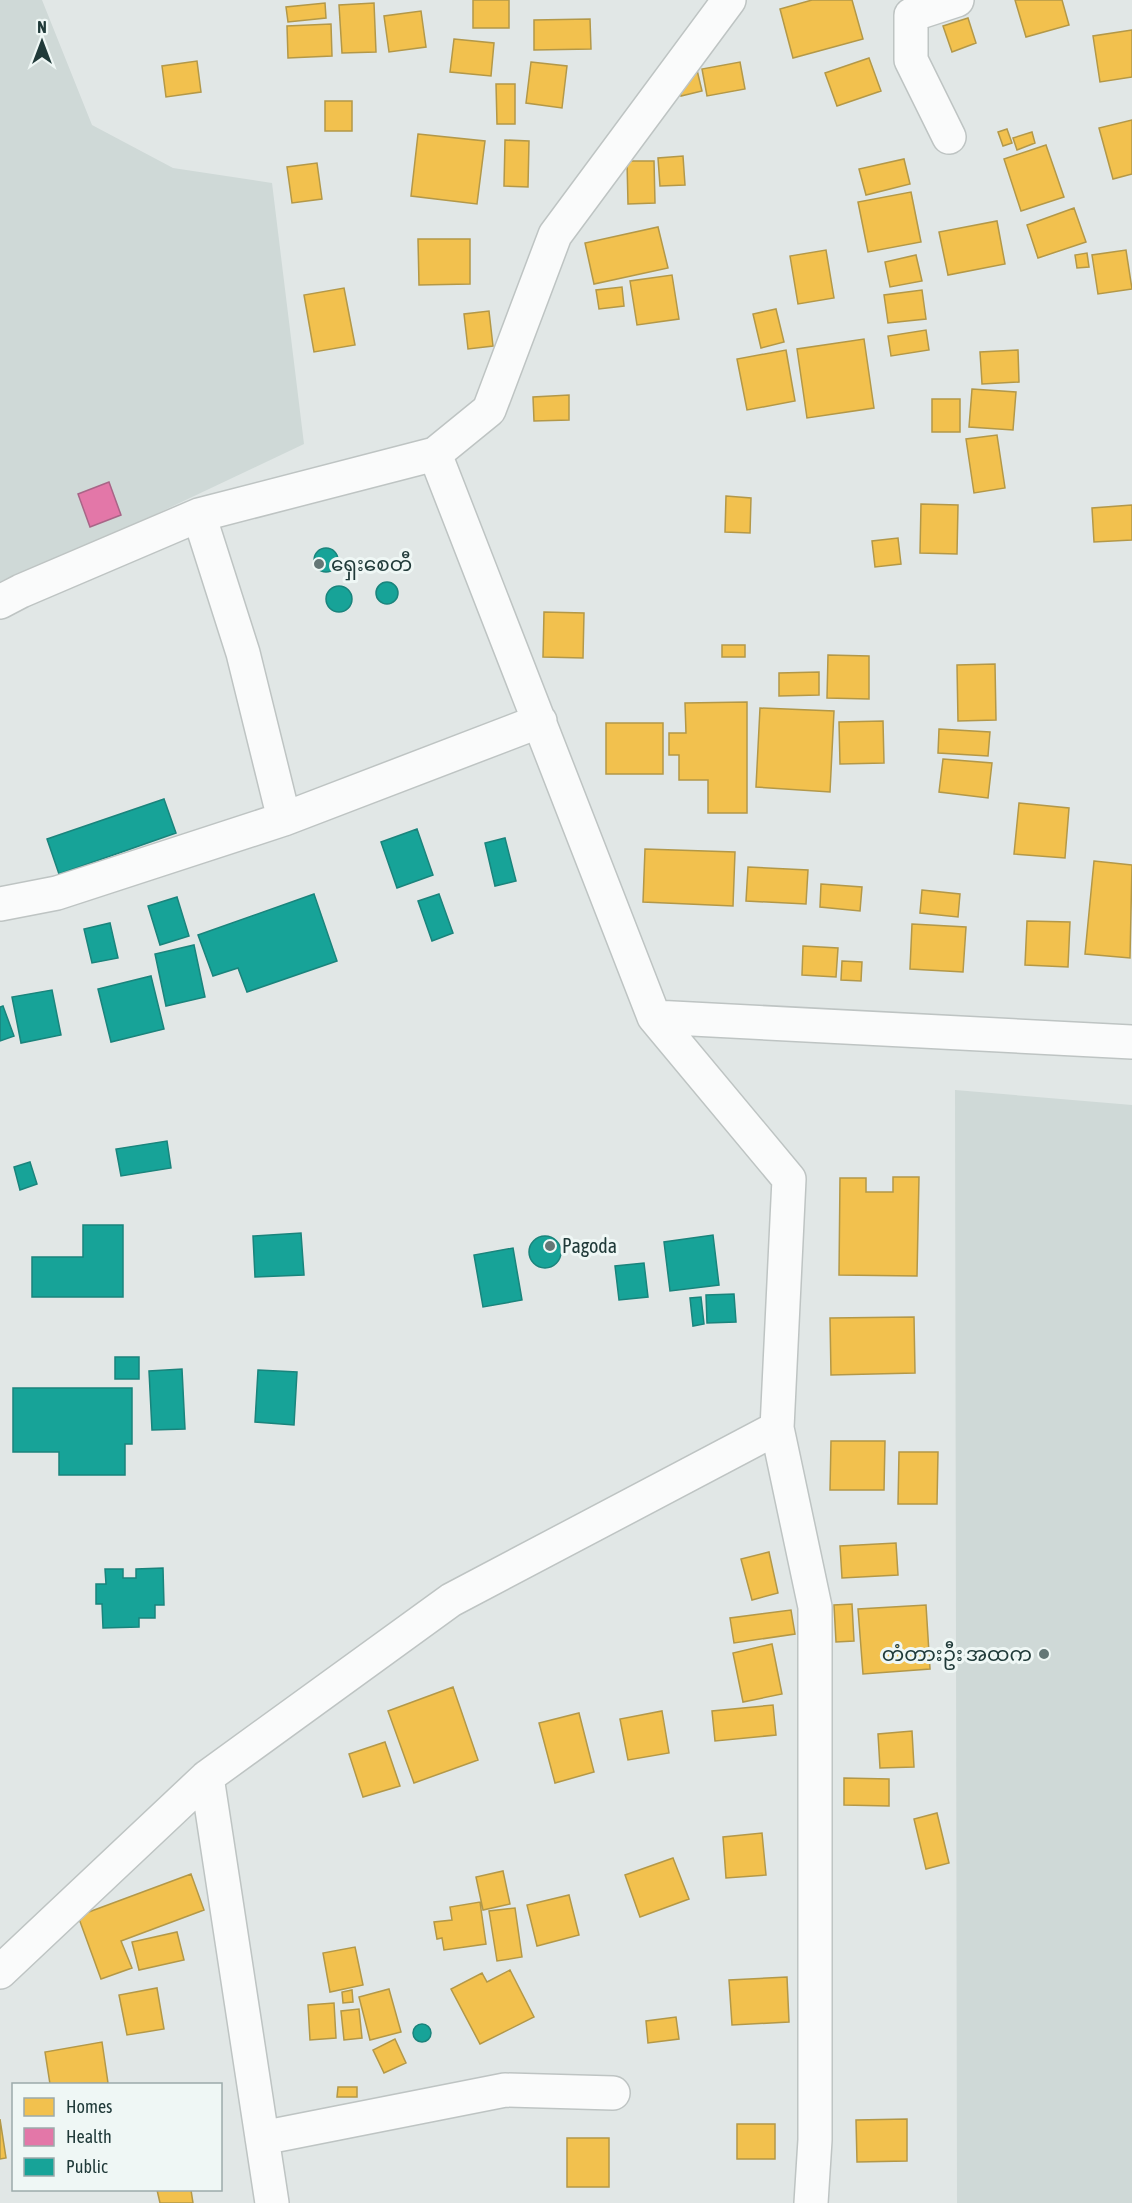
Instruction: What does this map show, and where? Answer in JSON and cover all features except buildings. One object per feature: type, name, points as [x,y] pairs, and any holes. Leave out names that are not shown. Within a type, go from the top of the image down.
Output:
[{"type":"street","points":[[0,602],[199,515],[435,454],[489,410],[555,235],[729,0]]},
{"type":"street","points":[[949,137],[911,60],[911,15],[957,0]]},
{"type":"street","points":[[435,454],[654,1017],[789,1179],[777,1428],[815,1607],[815,2140],[811,2203]]},
{"type":"street","points":[[199,515],[243,653],[284,819]]},
{"type":"street","points":[[0,904],[57,893],[284,819],[540,721]]},
{"type":"street","points":[[654,1017],[1132,1042]]},
{"type":"street","points":[[5,1953],[207,1777],[451,1599],[777,1428]]},
{"type":"street","points":[[207,1777],[272,2203]]},
{"type":"street","points":[[262,2138],[506,2090],[613,2093]]},
{"type":"shaded area","points":[[0,0],[42,0],[92,125],[173,168],[272,183],[304,444],[0,588]]},
{"type":"shaded area","name":"တံတားဦး အထက","points":[[955,1090],[1132,1105],[1132,2203],[957,2203]]},
{"type":"place","name":"ရှေးစေတီ","points":[[319,564]]},
{"type":"place","name":"Pagoda","points":[[550,1246]]},
{"type":"place","name":"တံတားဦး အထက","points":[[1044,1654]]}]
